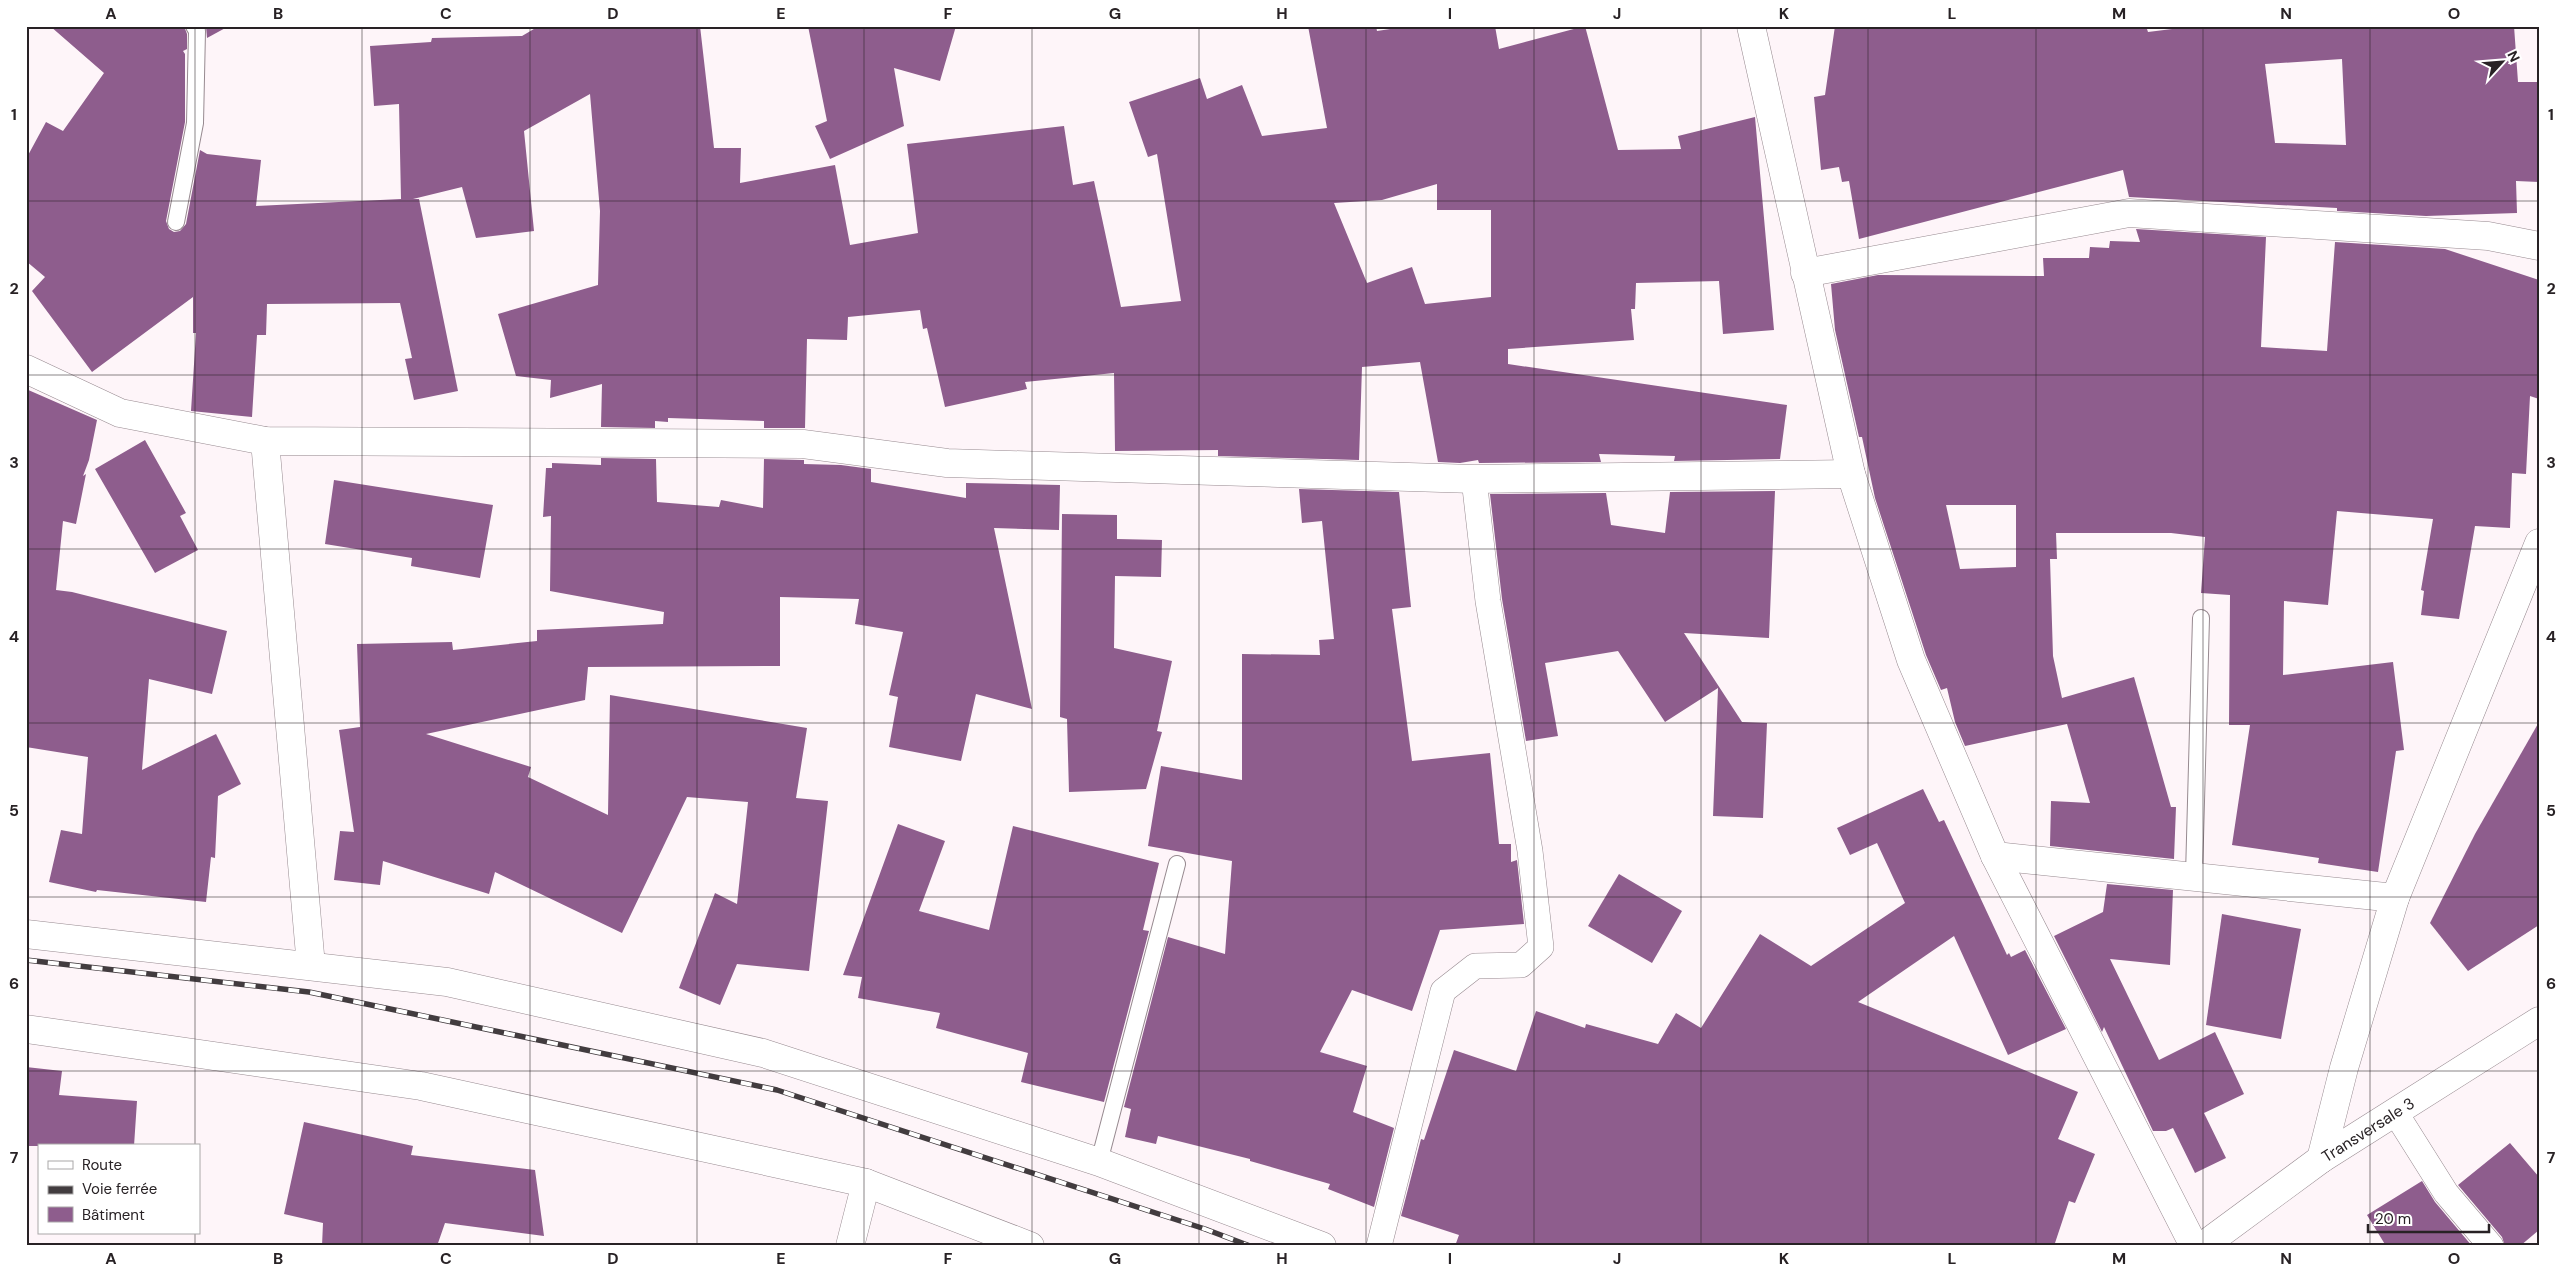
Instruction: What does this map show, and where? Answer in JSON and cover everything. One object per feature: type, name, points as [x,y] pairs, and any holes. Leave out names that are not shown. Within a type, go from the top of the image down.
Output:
[{"type":"street","points":[[1750,26],[1851,474],[1911,660],[1996,856],[2194,1246]]},
{"type":"street","points":[[1805,273],[2129,213],[2488,236],[2539,246]]},
{"type":"street","points":[[26,369],[120,413],[265,441],[803,444],[947,463],[1474,479],[1851,474]]},
{"type":"street","points":[[265,441],[311,966]]},
{"type":"street","points":[[1379,1246],[1443,990],[1475,966],[1521,965],[1541,947],[1530,850],[1488,600],[1474,479]]},
{"type":"street","points":[[2321,1160],[2344,1068],[2395,898],[2539,543]]},
{"type":"street","points":[[1996,856],[2194,875],[2395,898]]},
{"type":"street","points":[[26,934],[447,982],[763,1053],[1099,1162],[1322,1246]]},
{"type":"street","name":"Transversale 3","points":[[2203,1246],[2321,1160],[2539,1021]]},
{"type":"street","points":[[26,1029],[421,1086],[866,1183],[1030,1246]]},
{"type":"street","points":[[2395,1112],[2446,1193],[2491,1246]]},
{"type":"street","points":[[850,1246],[866,1183]]},
{"type":"lane","points":[[176,222],[195,123],[197,31],[194,26]]},
{"type":"lane","points":[[2194,875],[2201,618]]},
{"type":"lane","points":[[1099,1162],[1177,864]]},
{"type":"building","points":[[50,26],[184,26],[187,34],[187,49],[183,51],[185,54],[185,122],[166,221],[169,229],[174,232],[180,231],[186,224],[200,150],[207,154],[261,160],[256,206],[401,199],[399,104],[374,106],[370,46],[431,42],[432,38],[522,36],[539,26],[700,26],[714,148],[741,148],[740,183],[835,165],[850,245],[918,233],[907,144],[1064,126],[1073,185],[1094,181],[1121,307],[1181,301],[1157,154],[1148,157],[1129,102],[1200,78],[1207,99],[1242,85],[1262,136],[1327,128],[1308,26],[1376,26],[1377,31],[1410,26],[1495,26],[1499,49],[1585,26],[1618,150],[1681,149],[1678,136],[1755,117],[1774,330],[1723,334],[1719,281],[1636,283],[1635,309],[1631,309],[1634,340],[1508,349],[1508,364],[1787,405],[1780,459],[1674,461],[1675,456],[1599,454],[1601,462],[1479,463],[1478,460],[1460,463],[1438,462],[1420,362],[1362,367],[1359,460],[1218,456],[1218,450],[1115,451],[1114,373],[1025,382],[1027,389],[945,407],[927,328],[923,329],[920,310],[848,317],[847,340],[807,339],[805,428],[764,428],[764,421],[668,418],[668,422],[655,421],[655,428],[601,427],[602,384],[550,398],[551,380],[516,376],[498,314],[598,285],[600,211],[590,94],[524,131],[534,231],[476,238],[462,187],[413,199],[419,199],[458,391],[414,400],[405,359],[412,358],[400,303],[267,304],[266,335],[257,335],[252,417],[191,411],[196,333],[193,333],[193,297],[92,372],[32,291],[45,277],[26,261],[26,159],[46,122],[63,131],[104,73]],"holes":[[[1437,184],[1437,210],[1491,210],[1491,297],[1425,304],[1412,267],[1367,283],[1334,203],[1382,200]]]},
{"type":"building","points":[[206,26],[229,26],[207,38]]},
{"type":"building","points":[[808,26],[956,26],[940,81],[894,68],[904,126],[830,159],[815,126],[827,121]]},
{"type":"building","points":[[1835,26],[2146,26],[2148,32],[2196,26],[2514,26],[2518,82],[2539,82],[2539,182],[2516,181],[2517,213],[2426,216],[2337,211],[2337,208],[2129,197],[2123,170],[1859,239],[1849,181],[1842,182],[1839,167],[1821,170],[1814,97],[1825,95]],"holes":[[[2342,59],[2346,145],[2275,143],[2265,64]]]},
{"type":"building","points":[[2136,229],[2266,237],[2261,347],[2327,351],[2335,242],[2445,249],[2539,280],[2539,399],[2530,396],[2526,474],[2512,473],[2510,528],[2475,526],[2459,619],[2421,615],[2424,591],[2421,590],[2433,519],[2337,511],[2328,605],[2284,601],[2283,675],[2393,662],[2404,750],[2396,751],[2378,872],[2318,863],[2319,858],[2232,845],[2250,725],[2229,725],[2230,595],[2201,593],[2205,537],[2171,533],[2056,533],[2057,559],[2050,559],[2053,656],[2062,698],[2134,677],[2171,807],[2176,807],[2174,859],[2050,846],[2051,801],[2090,803],[2067,724],[1965,746],[1955,722],[1947,688],[1941,690],[1926,655],[1875,498],[1862,437],[1859,437],[1835,330],[1831,284],[1878,275],[2044,276],[2043,258],[2089,258],[2090,247],[2109,248],[2110,241],[2140,242]],"holes":[[[1946,505],[2016,505],[2016,567],[1960,569]]]},
{"type":"building","points":[[26,389],[97,420],[89,460],[83,476],[86,474],[76,524],[63,521],[56,590],[72,592],[227,631],[212,694],[149,679],[142,770],[216,734],[241,784],[218,796],[215,858],[211,857],[206,902],[97,890],[96,892],[49,882],[61,830],[82,834],[88,757],[26,747]]},
{"type":"building","points":[[145,440],[186,513],[180,516],[198,550],[155,573],[95,469]]},
{"type":"building","points":[[601,458],[656,459],[657,502],[719,507],[721,500],[763,508],[764,459],[804,460],[804,464],[841,465],[871,469],[871,482],[966,498],[966,483],[1060,485],[1059,530],[994,528],[1032,709],[976,694],[961,761],[889,747],[898,697],[889,695],[903,632],[855,624],[859,599],[780,597],[780,666],[588,667],[585,700],[426,734],[531,767],[528,777],[608,815],[610,695],[807,728],[796,798],[828,801],[809,971],[737,964],[720,1005],[679,988],[715,893],[737,904],[748,802],[687,797],[622,933],[495,872],[489,894],[383,861],[380,885],[334,880],[340,831],[354,832],[339,730],[360,727],[357,644],[452,642],[453,650],[537,641],[537,630],[663,624],[664,612],[550,591],[551,516],[543,517],[546,468],[552,468],[552,463],[601,465]]},
{"type":"building","points":[[334,480],[493,505],[480,578],[411,566],[412,558],[325,544]]},
{"type":"building","points":[[1299,489],[1399,492],[1411,607],[1392,609],[1412,761],[1490,753],[1499,844],[1511,844],[1511,862],[1517,860],[1524,924],[1440,930],[1412,1011],[1352,990],[1320,1052],[1367,1066],[1353,1112],[1394,1128],[1374,1207],[1328,1189],[1330,1184],[1250,1161],[1250,1159],[1158,1136],[1156,1144],[1125,1137],[1131,1109],[1124,1107],[1168,937],[1225,954],[1232,861],[1148,846],[1161,766],[1242,780],[1242,654],[1320,655],[1319,640],[1334,639],[1322,521],[1302,523]]},
{"type":"building","points":[[1775,491],[1769,638],[1684,633],[1742,722],[1767,723],[1763,818],[1713,816],[1718,688],[1665,722],[1618,651],[1545,663],[1558,736],[1526,741],[1502,599],[1490,494],[1606,493],[1611,525],[1665,533],[1670,492]]},
{"type":"building","points":[[1062,514],[1117,515],[1117,539],[1162,540],[1161,577],[1115,576],[1114,648],[1172,661],[1157,731],[1162,732],[1146,789],[1069,792],[1067,719],[1060,717]]},
{"type":"building","points":[[2539,722],[2539,925],[2468,971],[2430,923],[2475,834]]},
{"type":"building","points":[[1923,789],[1939,822],[1944,820],[2007,955],[2009,953],[2011,957],[2025,950],[2066,1029],[2008,1055],[1954,936],[1858,1002],[2078,1092],[2058,1139],[2095,1154],[2075,1203],[2069,1201],[2054,1246],[1455,1246],[1459,1235],[1401,1216],[1421,1139],[1424,1140],[1454,1050],[1516,1071],[1536,1011],[1585,1028],[1586,1024],[1658,1044],[1676,1013],[1701,1028],[1760,934],[1811,966],[1905,903],[1877,843],[1850,855],[1837,828]]},
{"type":"building","points":[[898,824],[945,841],[919,911],[989,930],[1013,826],[1159,863],[1143,930],[1149,931],[1104,1102],[1021,1082],[1028,1053],[936,1028],[940,1013],[858,998],[862,977],[843,975]]},
{"type":"building","points":[[1619,874],[1682,911],[1652,963],[1588,926]]},
{"type":"building","points":[[2107,884],[2173,890],[2170,965],[2110,959],[2159,1060],[2215,1032],[2244,1094],[2204,1113],[2226,1158],[2195,1173],[2173,1128],[2166,1131],[2153,1131],[2104,1027],[2102,1032],[2054,936],[2103,912]]},
{"type":"building","points":[[2222,914],[2301,929],[2281,1039],[2206,1025]]},
{"type":"building","points":[[26,1067],[62,1071],[59,1095],[137,1101],[134,1144],[38,1144],[38,1146],[26,1146]]},
{"type":"building","points":[[304,1122],[413,1146],[411,1155],[535,1170],[544,1236],[445,1223],[437,1246],[322,1246],[323,1223],[284,1214]]},
{"type":"building","points":[[2510,1143],[2539,1177],[2539,1230],[2520,1246],[2505,1246],[2502,1237],[2458,1185]]},
{"type":"building","points":[[2422,1181],[2435,1202],[2472,1246],[2386,1246],[2367,1215]]},
{"type":"railway","points":[[26,960],[309,992],[777,1090],[1205,1229],[1250,1246]]}]
